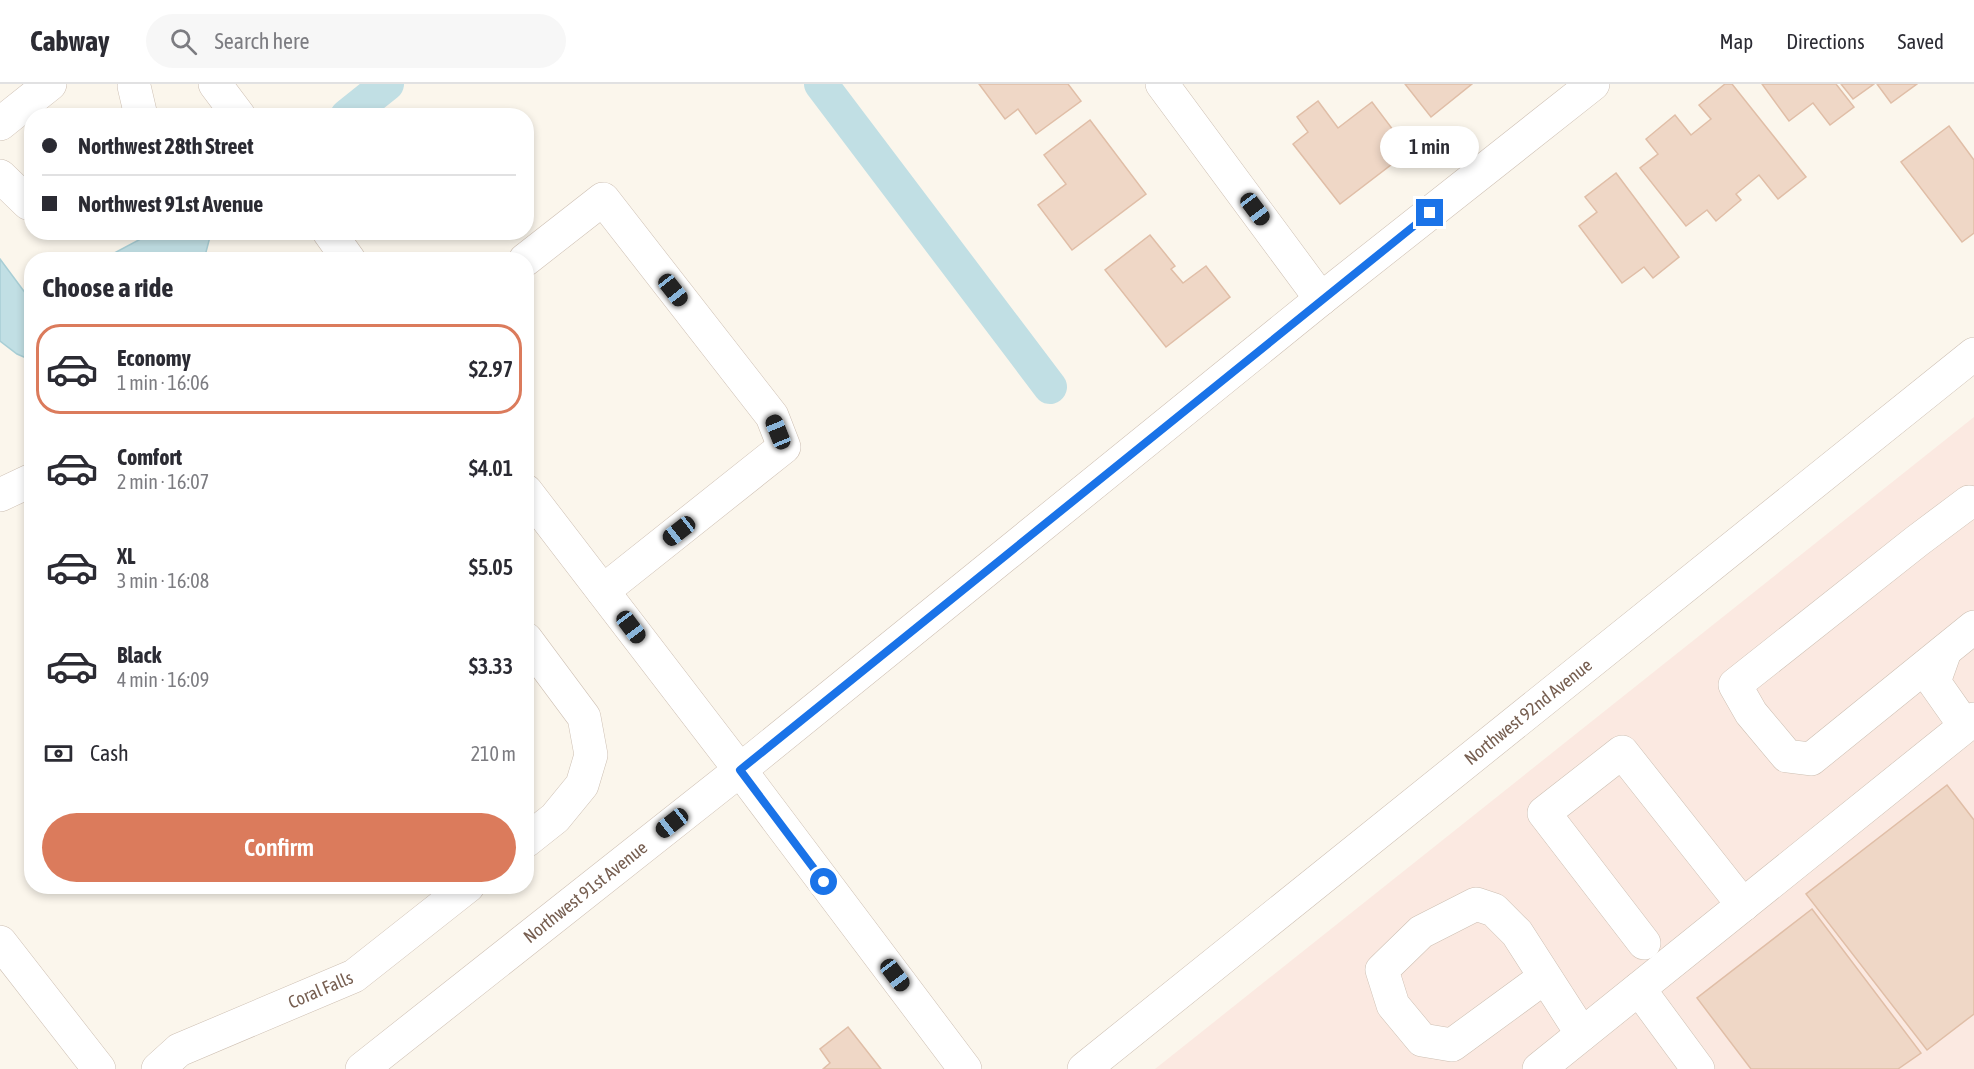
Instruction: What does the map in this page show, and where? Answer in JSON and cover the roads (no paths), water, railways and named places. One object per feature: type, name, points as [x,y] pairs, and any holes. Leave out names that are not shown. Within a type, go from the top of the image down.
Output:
[{"type":"street","points":[[0,124],[50,84]]},
{"type":"street","points":[[215,84],[233,108]]},
{"type":"street","points":[[1162,84],[1322,299]]},
{"type":"street","name":"Northwest 91st Avenue","points":[[362,1069],[740,770],[1322,299],[1593,84]]},
{"type":"street","points":[[0,176],[24,199]]},
{"type":"street","points":[[534,253],[603,199],[772,416],[784,447],[603,591]]},
{"type":"street","name":"Northwest 92nd Avenue","points":[[1084,1069],[1974,354]]},
{"type":"street","points":[[0,495],[24,484]]},
{"type":"street","points":[[534,501],[965,1069]]},
{"type":"street","points":[[1974,503],[1969,502],[1917,541],[1735,685],[1751,713],[1787,756],[1811,759],[1974,627]]},
{"type":"street","points":[[534,650],[584,717],[591,755],[582,785],[555,818],[534,835]]},
{"type":"street","points":[[1539,1069],[1969,722],[1934,682],[1945,651]]},
{"type":"street","points":[[1644,943],[1544,813],[1622,752],[1743,905]]},
{"type":"street","name":"Coral Falls","points":[[158,1069],[179,1050],[354,975],[458,894]]},
{"type":"street","points":[[1545,977],[1452,1045],[1422,1040],[1393,1005],[1382,970],[1421,932],[1476,904],[1494,910],[1517,933],[1582,1034]]},
{"type":"street","points":[[0,942],[99,1069]]},
{"type":"street","points":[[1639,989],[1698,1069]]},
{"type":"water","points":[[139,240],[209,240],[206,252],[116,252]]},
{"type":"water","points":[[0,259],[24,291],[24,357],[0,341]]},
{"type":"waterway","points":[[357,108],[387,84]]},
{"type":"waterway","points":[[821,84],[1050,387]]}]
